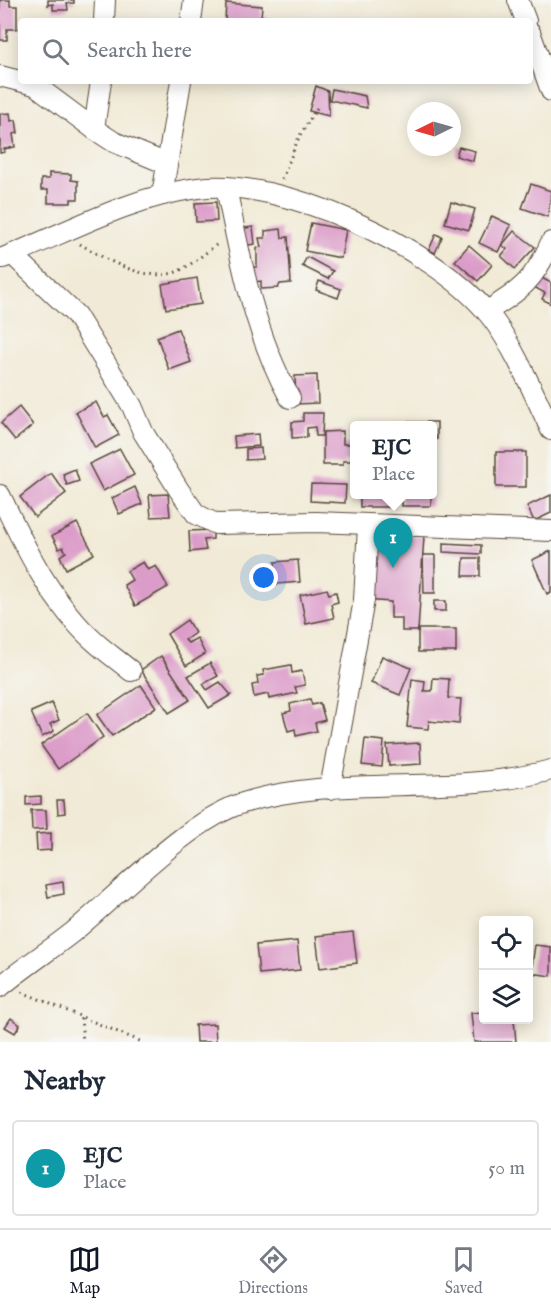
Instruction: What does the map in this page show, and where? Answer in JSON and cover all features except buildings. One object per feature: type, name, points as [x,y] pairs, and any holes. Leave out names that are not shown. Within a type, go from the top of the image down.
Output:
[{"type":"street","points":[[104,18],[105,0]]},
{"type":"street","points":[[191,18],[194,0]]},
{"type":"street","points":[[518,0],[525,18]]},
{"type":"street","points":[[533,40],[551,91]]},
{"type":"street","points":[[0,76],[18,81]]},
{"type":"street","points":[[30,84],[114,142],[167,165]]},
{"type":"street","points":[[94,129],[101,84]]},
{"type":"street","points":[[162,195],[180,84]]},
{"type":"street","points":[[226,186],[235,232],[259,323],[275,370],[290,398]]},
{"type":"street","points":[[551,430],[534,393],[487,311],[456,284],[417,256],[351,220],[278,195],[250,188],[226,186],[162,195],[114,211],[6,257],[76,315],[132,406],[143,432],[196,514],[216,524],[316,522],[368,526],[551,531]]},
{"type":"street","points":[[487,311],[526,286],[541,266],[551,242]]},
{"type":"street","points":[[0,495],[37,569],[64,610],[94,642],[131,671]]},
{"type":"street","points":[[330,789],[338,734],[364,600],[368,526]]},
{"type":"street","points":[[2,985],[73,932],[202,824],[241,803],[271,796],[330,789],[489,781],[551,770]]},
{"type":"path","points":[[278,195],[291,154],[317,108]]},
{"type":"path","points":[[60,233],[97,254],[151,275],[163,276],[179,271],[235,232]]},
{"type":"path","points":[[2,985],[142,1042]]},
{"type":"path","points":[[81,1018],[83,1042]]},
{"type":"place","name":"EJC","points":[[393,568]]}]
